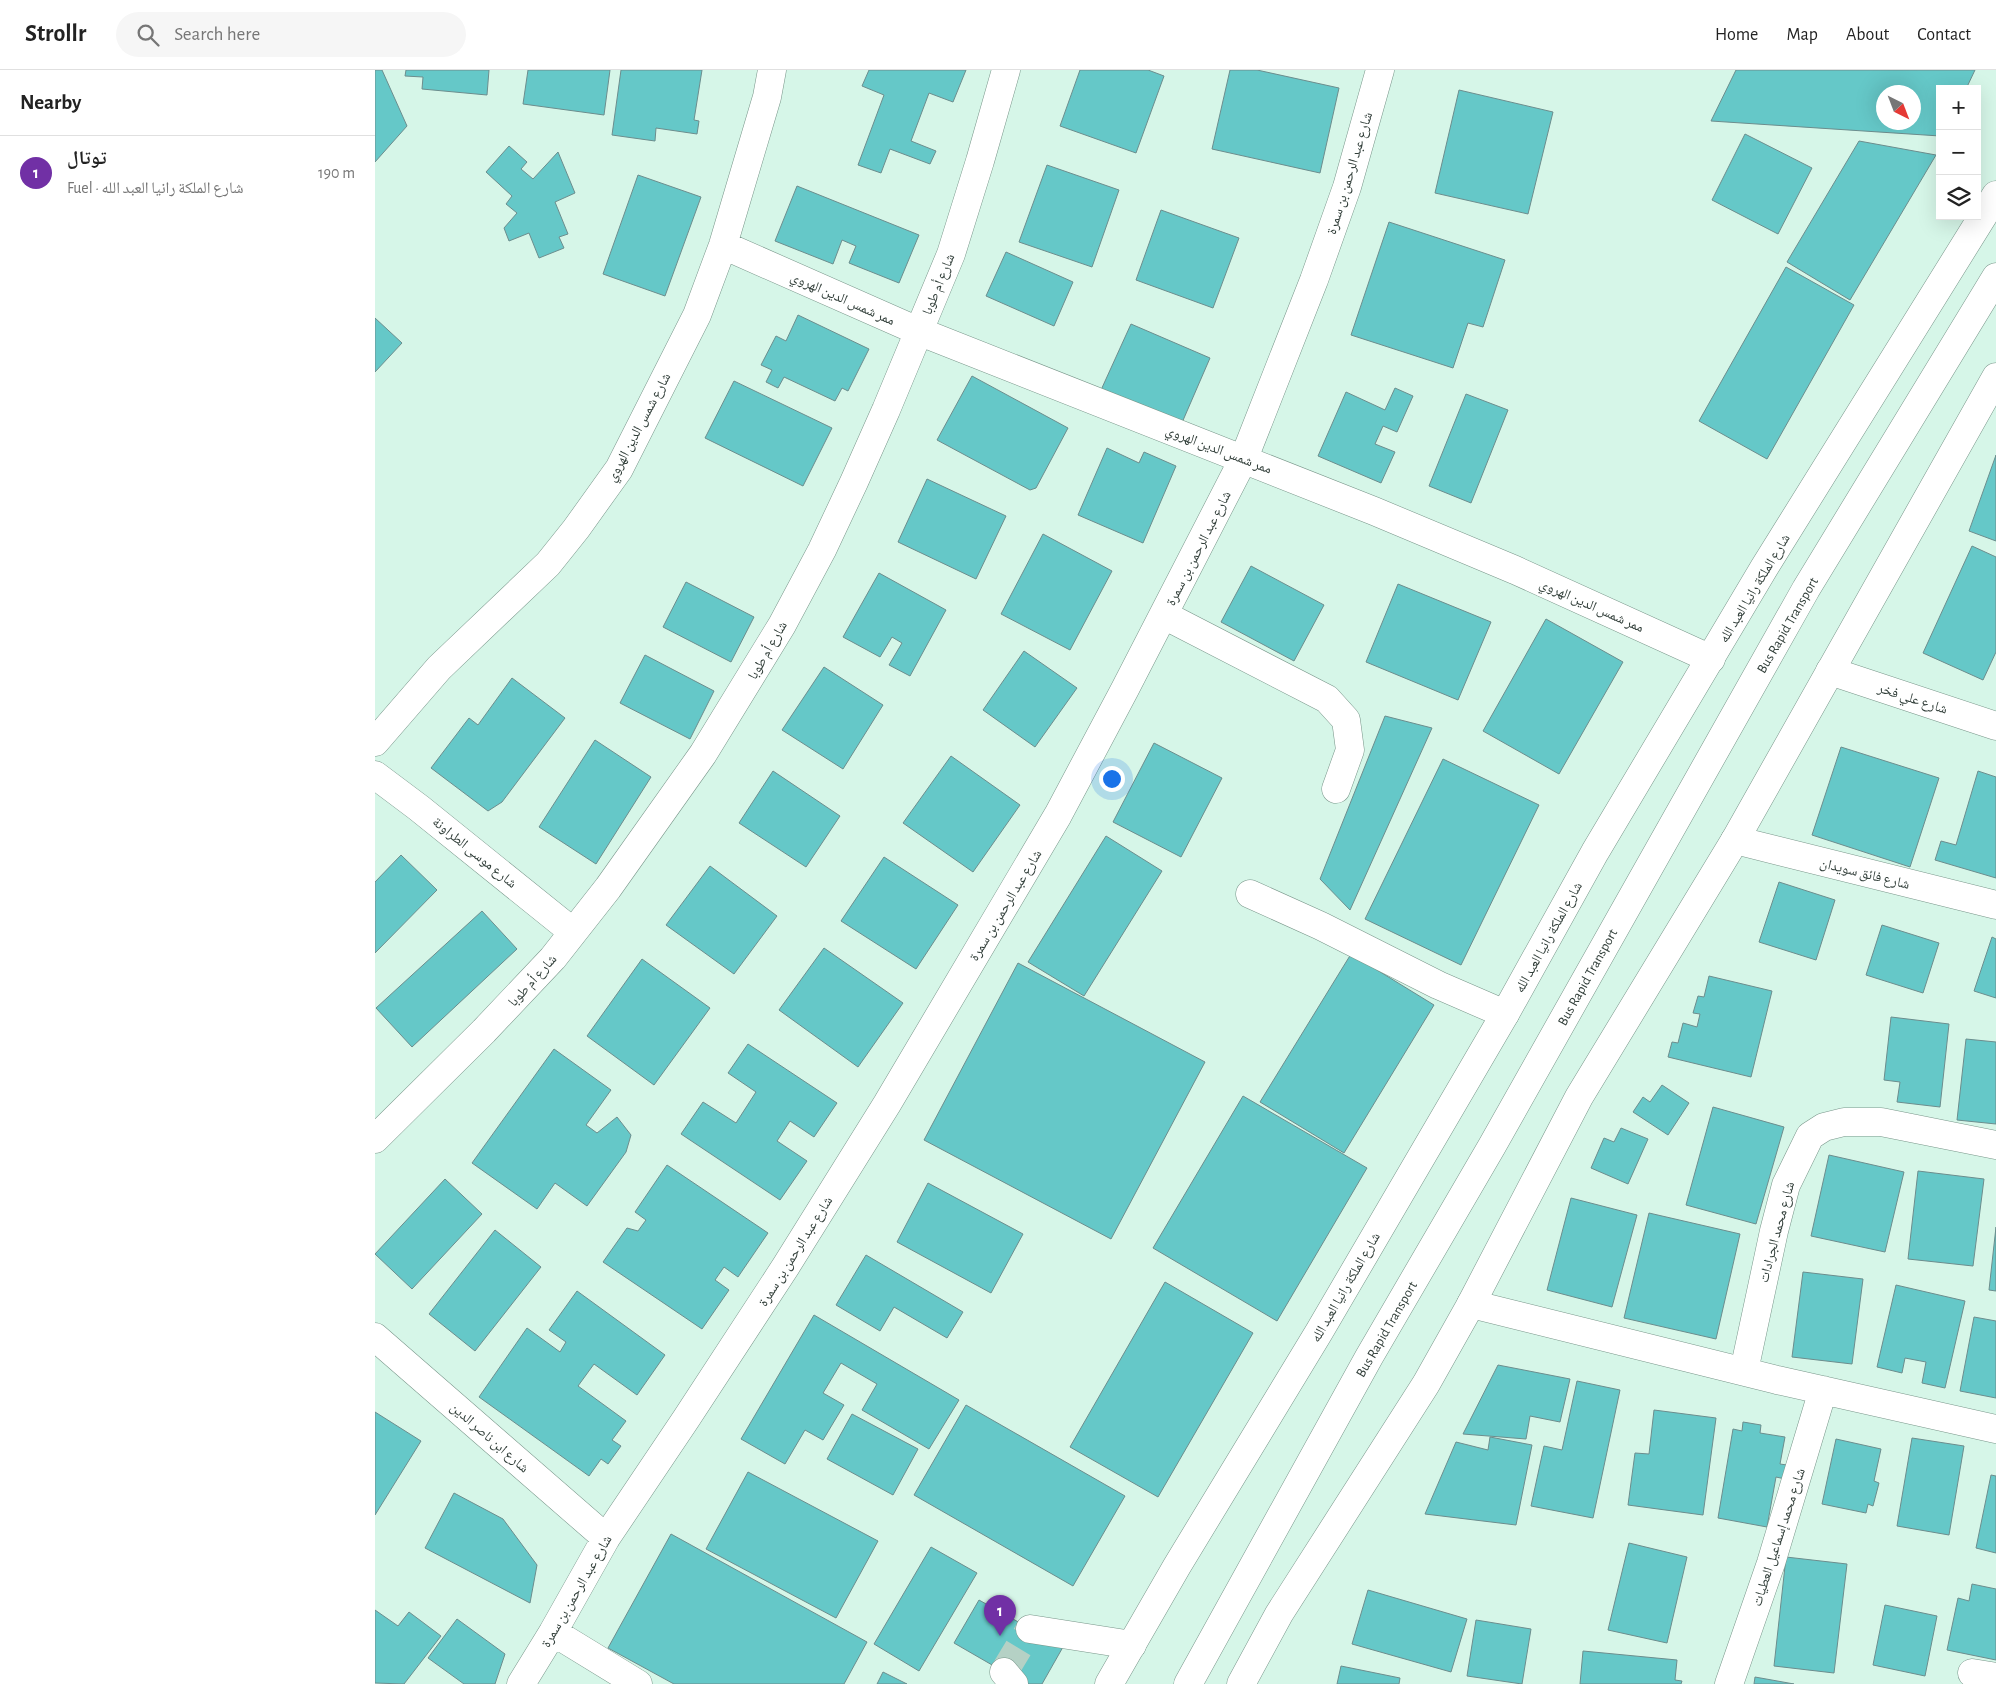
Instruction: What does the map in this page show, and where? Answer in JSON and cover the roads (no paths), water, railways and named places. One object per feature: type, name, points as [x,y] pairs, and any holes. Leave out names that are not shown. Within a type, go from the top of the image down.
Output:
[{"type":"street","name":"شارع شمس الدين الهروي","points":[[375,742],[439,668],[548,564],[576,529],[619,468],[697,315],[723,245],[764,105],[772,70]]},
{"type":"street","name":"شارع أم طوبا","points":[[375,1139],[484,1032],[553,958],[613,880],[703,754],[783,625],[822,550],[854,482],[951,254],[1006,70]]},
{"type":"street","name":"شارع عبد الرحمن بن سمرة","points":[[521,1684],[606,1538],[786,1266],[887,1104],[1058,815],[1164,615],[1244,458],[1314,280],[1337,215],[1352,170],[1380,70]]},
{"type":"street","name":"شارع الملكة رانيا العبد الله","points":[[1109,1684],[1324,1323],[1505,1014],[1595,852],[1764,568],[1996,195]]},
{"type":"street","name":"ممر شمس الدين الهروي","points":[[723,245],[918,331],[1244,458],[1515,570],[1711,659]]},
{"type":"street","name":"Bus Rapid Transport","points":[[1188,1684],[1369,1357],[1492,1146],[1807,589],[1996,277]]},
{"type":"street","name":"Bus Rapid Transport","points":[[1202,1684],[1378,1361],[1632,924],[1819,596],[1996,300]]},
{"type":"street","points":[[1241,1684],[1279,1614],[1426,1384],[1471,1304],[1579,1097],[1735,840],[1995,383]]},
{"type":"street","points":[[1164,615],[1327,699],[1346,720],[1350,750],[1336,789]]},
{"type":"street","name":"شارع علي فخر","points":[[1830,671],[1996,726]]},
{"type":"street","name":"شارع موسى الطراونة","points":[[375,774],[469,847],[573,932]]},
{"type":"street","name":"شارع فائق سويدان","points":[[1735,840],[1996,905]]},
{"type":"street","points":[[1250,894],[1321,926],[1438,985],[1505,1014]]},
{"type":"street","name":"شارع محمد الجرادات","points":[[1744,1371],[1774,1231],[1786,1185],[1810,1136],[1824,1127],[1844,1122],[1881,1122],[1996,1145]]},
{"type":"street","points":[[1471,1304],[1777,1380],[1996,1429]]},
{"type":"street","name":"شارع ابن ناصر الدين","points":[[375,1337],[606,1538]]},
{"type":"street","name":"شارع محمد إسماعيل العطيات","points":[[1729,1684],[1771,1564],[1823,1390]]},
{"type":"street","points":[[1127,1684],[1149,1616]]},
{"type":"street","points":[[1030,1628],[1131,1645]]},
{"type":"street","points":[[553,1632],[638,1684]]},
{"type":"tunnel","points":[[1004,1672],[1030,1629]]},
{"type":"place","name":"توتال","points":[[1000,1636]]}]
